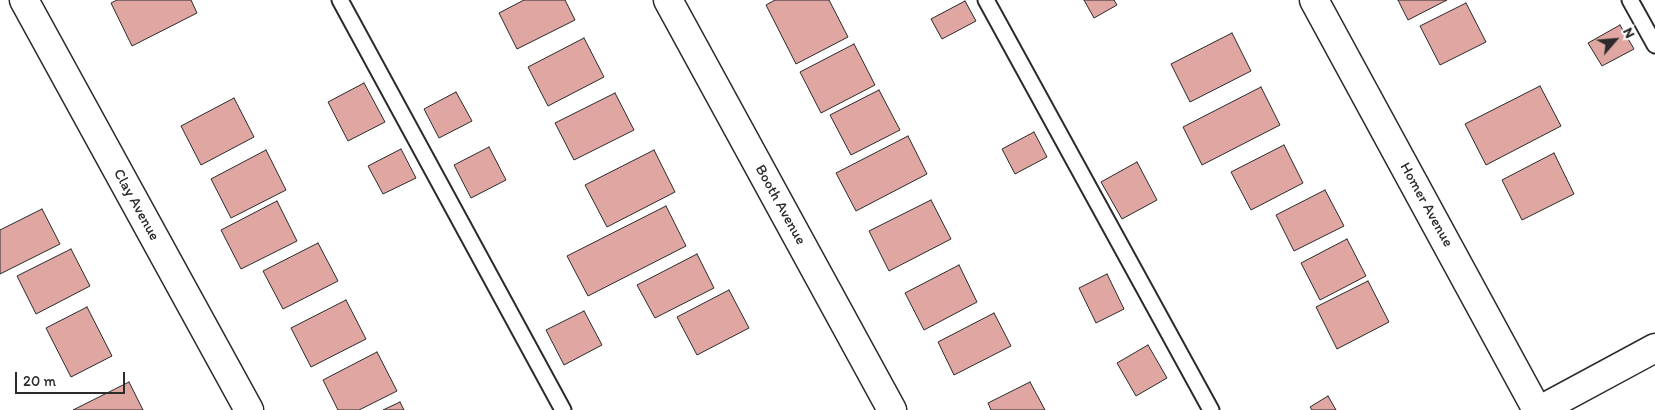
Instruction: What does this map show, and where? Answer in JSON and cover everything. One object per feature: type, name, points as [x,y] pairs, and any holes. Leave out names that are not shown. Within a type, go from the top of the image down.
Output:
[{"type":"street","name":"Clay Avenue","points":[[24,0],[249,410]]},
{"type":"street","name":"Booth Avenue","points":[[668,0],[892,410]]},
{"type":"street","name":"Homer Avenue","points":[[1314,0],[1539,410]]},
{"type":"street","points":[[1539,410],[1655,348]]},
{"type":"lane","points":[[340,0],[563,410]]},
{"type":"lane","points":[[986,0],[1211,410]]},
{"type":"lane","points":[[1630,0],[1655,45]]},
{"type":"building","points":[[117,0],[191,0],[197,13],[132,46],[111,3]]},
{"type":"building","points":[[524,0],[565,0],[575,20],[517,49],[499,13]]},
{"type":"building","points":[[775,0],[829,0],[848,37],[796,64],[766,5]]},
{"type":"building","points":[[1084,0],[1114,0],[1117,5],[1094,18]]},
{"type":"building","points":[[1398,0],[1447,0],[1408,20]]},
{"type":"building","points":[[965,1],[976,21],[942,39],[931,19]]},
{"type":"building","points":[[1466,3],[1486,42],[1440,65],[1420,26]]},
{"type":"building","points":[[1620,25],[1634,49],[1602,66],[1588,43]]},
{"type":"building","points":[[1232,33],[1251,71],[1190,102],[1171,64]]},
{"type":"building","points":[[584,38],[604,77],[548,106],[528,67]]},
{"type":"building","points":[[854,44],[875,85],[821,113],[800,72]]},
{"type":"building","points":[[364,83],[385,122],[348,141],[328,102]]},
{"type":"building","points":[[1540,86],[1561,126],[1486,165],[1465,124]]},
{"type":"building","points":[[1261,87],[1280,125],[1202,165],[1183,127]]},
{"type":"building","points":[[879,90],[900,130],[851,155],[830,115]]},
{"type":"building","points":[[456,92],[472,121],[439,138],[424,109]]},
{"type":"building","points":[[615,93],[634,130],[574,160],[555,123]]},
{"type":"building","points":[[234,98],[254,137],[201,165],[181,126]]},
{"type":"building","points":[[1034,132],[1047,157],[1015,174],[1002,149]]},
{"type":"building","points":[[908,136],[927,174],[856,211],[836,173]]},
{"type":"building","points":[[1284,145],[1303,183],[1251,210],[1231,172]]},
{"type":"building","points":[[489,147],[506,180],[471,198],[454,165]]},
{"type":"building","points":[[401,149],[416,178],[383,194],[368,166]]},
{"type":"building","points":[[266,150],[286,190],[231,218],[211,179]]},
{"type":"building","points":[[654,150],[675,192],[607,227],[585,185]]},
{"type":"building","points":[[1554,153],[1574,194],[1522,220],[1502,180]]},
{"type":"building","points":[[1137,162],[1157,200],[1122,219],[1101,182]]},
{"type":"building","points":[[1325,190],[1344,226],[1294,251],[1276,215]]},
{"type":"building","points":[[931,200],[951,239],[889,271],[869,231]]},
{"type":"building","points":[[277,201],[297,241],[241,269],[221,230]]},
{"type":"building","points":[[666,206],[686,246],[588,296],[567,256]]},
{"type":"building","points":[[42,209],[60,244],[0,274],[0,230]]},
{"type":"building","points":[[1347,239],[1366,276],[1320,300],[1301,263]]},
{"type":"building","points":[[318,243],[338,281],[283,309],[263,271]]},
{"type":"building","points":[[71,249],[90,286],[36,314],[17,276]]},
{"type":"building","points":[[697,254],[714,288],[655,318],[637,285]]},
{"type":"building","points":[[959,265],[977,302],[924,330],[905,293]]},
{"type":"building","points":[[1107,274],[1124,309],[1096,323],[1079,288]]},
{"type":"building","points":[[1368,281],[1389,322],[1337,349],[1316,307]]},
{"type":"building","points":[[729,290],[749,328],[697,355],[677,317]]},
{"type":"building","points":[[346,300],[366,339],[311,367],[291,328]]},
{"type":"building","points":[[87,307],[112,356],[71,377],[46,328]]},
{"type":"building","points":[[584,311],[602,345],[564,365],[546,330]]},
{"type":"building","points":[[994,313],[1011,346],[954,375],[938,342]]},
{"type":"building","points":[[1148,345],[1167,378],[1136,396],[1117,363]]},
{"type":"building","points":[[377,352],[397,391],[359,410],[338,410],[323,380]]},
{"type":"building","points":[[129,382],[143,410],[73,410]]},
{"type":"building","points":[[1030,382],[1045,410],[991,410],[988,403]]},
{"type":"building","points":[[1328,396],[1336,410],[1312,410],[1310,407]]},
{"type":"building","points":[[400,402],[404,410],[383,410]]}]
